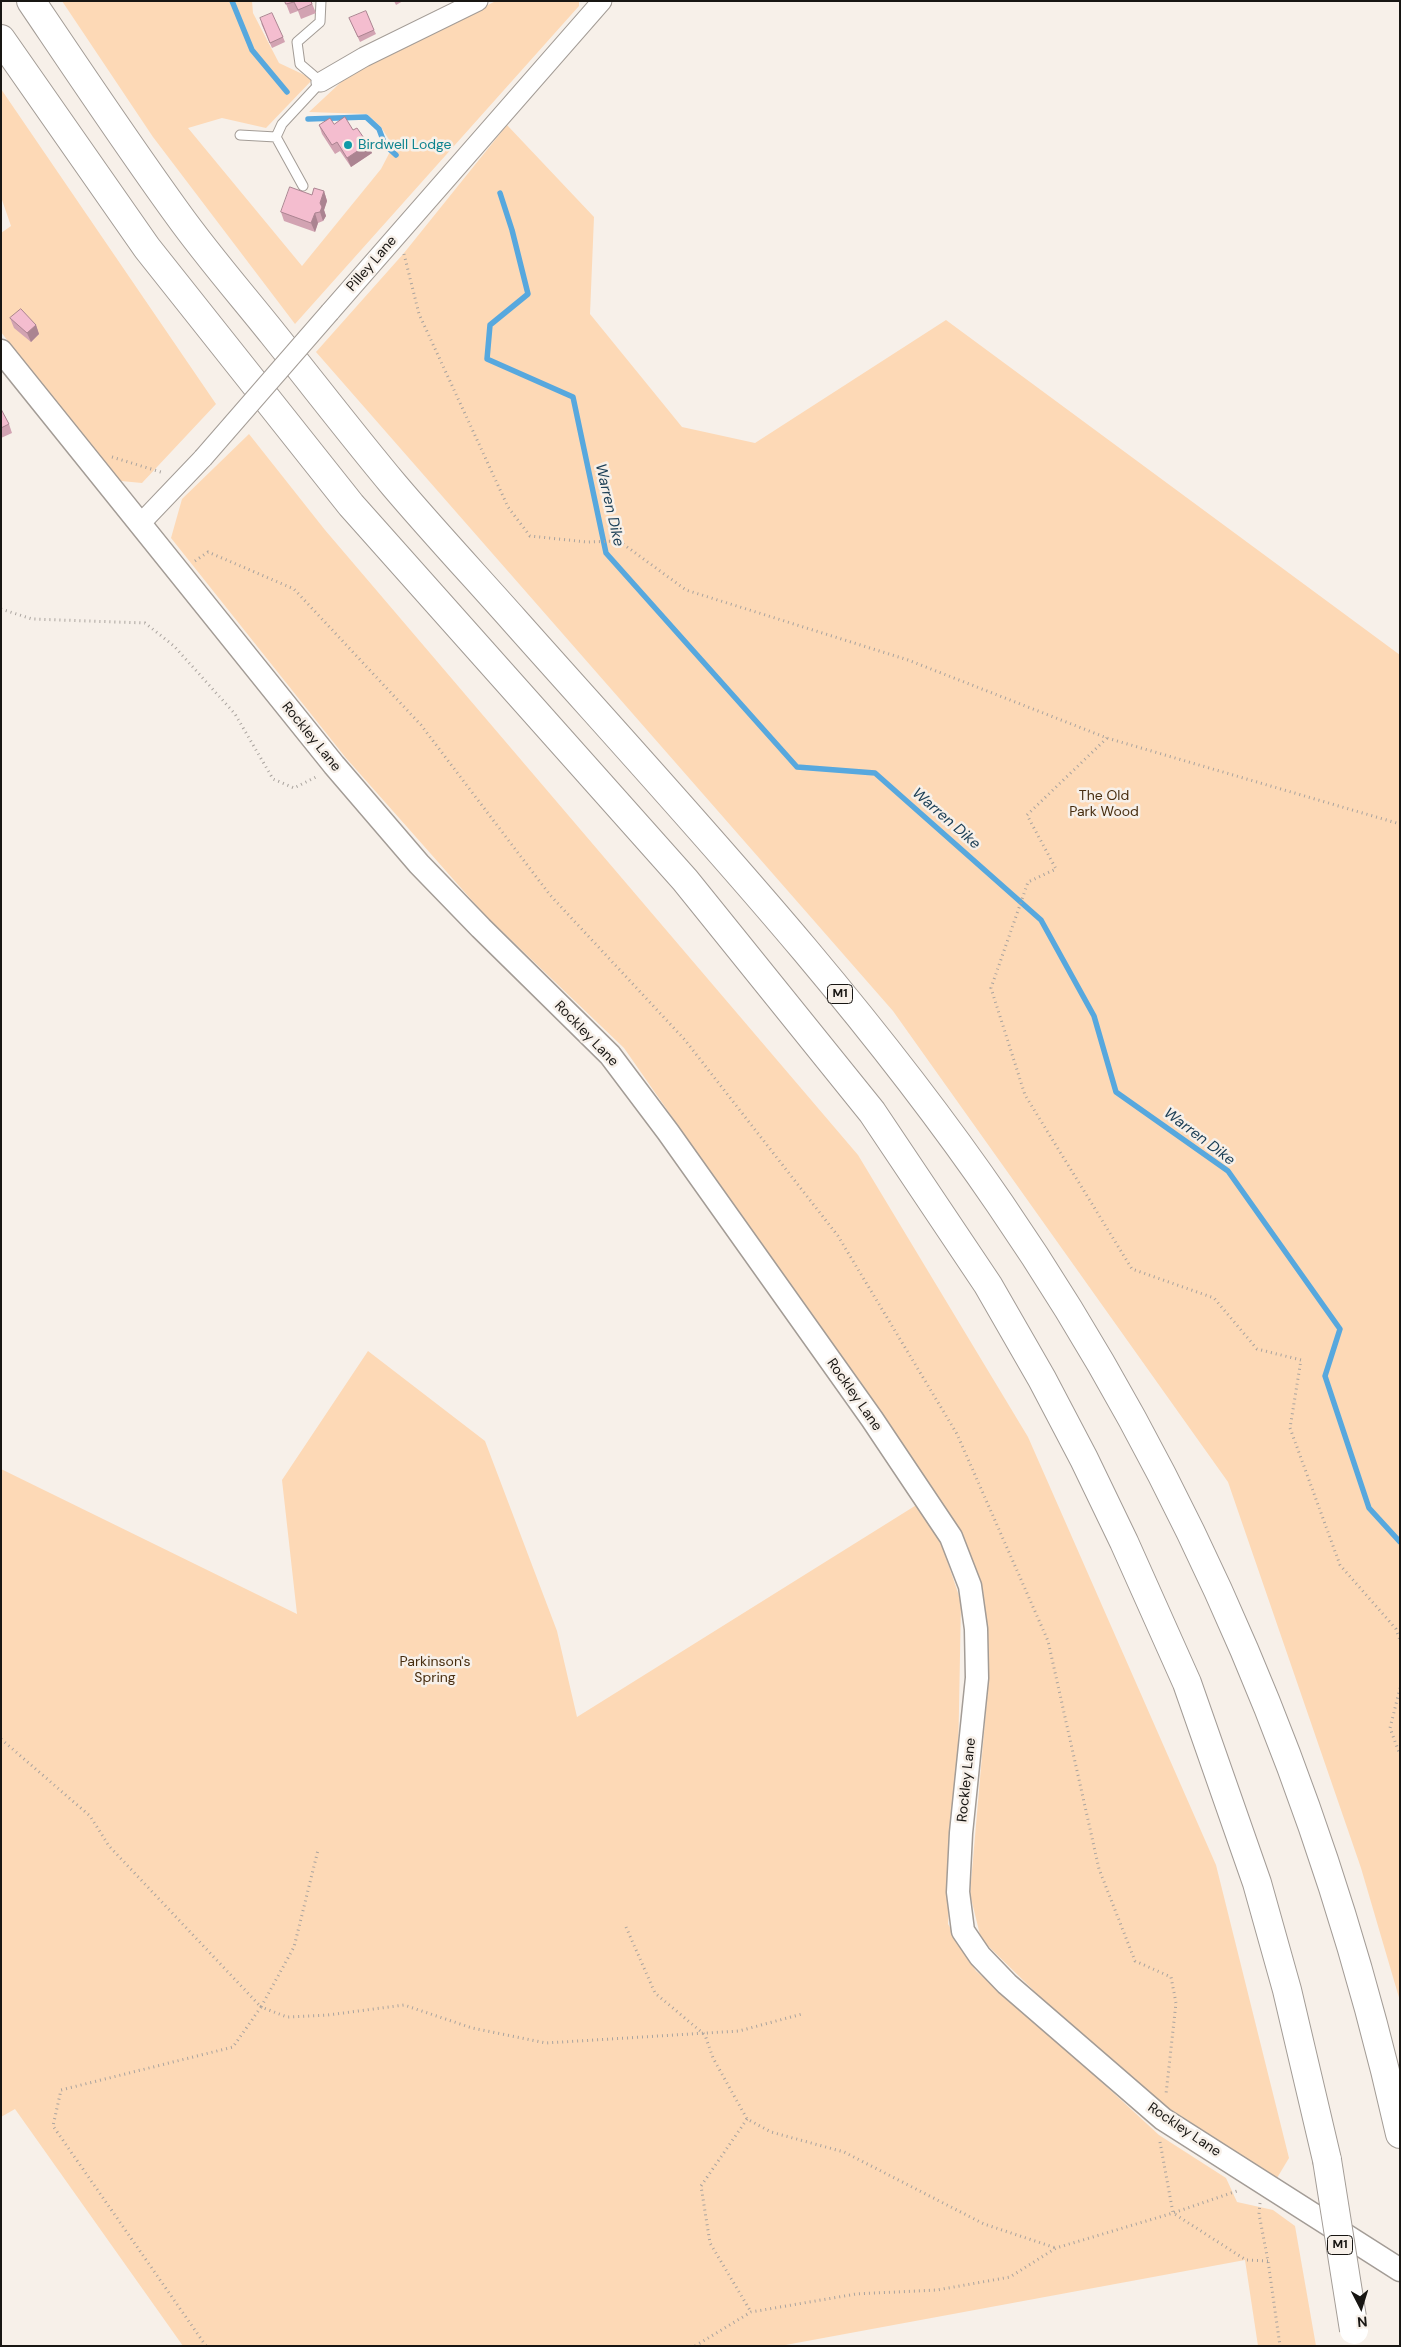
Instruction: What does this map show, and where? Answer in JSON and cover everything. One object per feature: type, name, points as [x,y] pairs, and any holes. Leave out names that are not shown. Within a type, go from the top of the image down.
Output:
[{"type":"highway","name":"M1","points":[[30,1],[180,218],[395,486],[726,858],[896,1061],[1000,1203],[1057,1290],[1116,1390],[1183,1517],[1253,1668],[1320,1844],[1351,1942],[1400,2134]]},
{"type":"highway","name":"M1","points":[[1,39],[147,248],[351,505],[685,880],[872,1112],[988,1285],[1042,1379],[1084,1459],[1124,1542],[1187,1683],[1257,1883],[1287,1990],[1327,2160],[1355,2338]]},
{"type":"street","points":[[321,82],[364,57],[478,1]]},
{"type":"street","name":"Pilley Lane","points":[[140,524],[203,458],[602,1]]},
{"type":"street","name":"Rockley Lane","points":[[1,351],[334,765],[440,885],[610,1055],[668,1132],[872,1418],[951,1537],[970,1586],[976,1629],[977,1678],[961,1832],[958,1892],[963,1931],[980,1956],[1007,1984],[1163,2119],[1400,2270]]},
{"type":"lane","points":[[276,136],[282,124],[321,82],[300,64],[297,42],[320,22],[321,1]]},
{"type":"lane","points":[[240,135],[276,136]]},
{"type":"lane","points":[[276,136],[303,186]]},
{"type":"path","points":[[391,242],[404,254],[419,314],[508,507],[530,536],[587,542],[619,540],[686,590],[908,660],[1107,738],[1400,824]]},
{"type":"path","points":[[76,445],[184,479]]},
{"type":"path","points":[[1,609],[32,619],[145,623],[174,646],[235,714],[272,779],[294,788],[314,780],[334,765]]},
{"type":"path","points":[[1107,738],[1028,815],[1056,869],[1028,882],[991,988],[1025,1095],[1132,1269],[1214,1298],[1257,1349],[1301,1360],[1290,1428],[1340,1565],[1396,1629],[1400,1640]]},
{"type":"path","points":[[1400,1688],[1390,1728],[1400,1755]]},
{"type":"path","points":[[1,1739],[90,1816],[109,1846],[262,2007],[287,2017],[328,2015],[404,2005],[472,2028],[546,2043],[704,2035],[739,2031],[802,2014]]},
{"type":"path","points":[[206,2346],[53,2126],[61,2090],[234,2047],[262,2007],[294,1947],[318,1850]]},
{"type":"path","points":[[626,1927],[655,1993],[704,2035],[713,2058],[747,2119],[771,2132],[844,2152],[984,2224],[1056,2248]]},
{"type":"path","points":[[747,2119],[701,2186],[710,2243],[751,2312]]},
{"type":"path","points":[[1163,2119],[1159,2135],[1173,2213],[1246,2260],[1268,2261]]},
{"type":"path","points":[[695,2346],[751,2312],[856,2294],[937,2290],[1010,2277],[1056,2248],[1173,2213],[1262,2183],[1259,2214],[1268,2261],[1280,2346]]},
{"type":"green space","points":[[62,1],[252,1],[253,13],[279,63],[313,79],[266,128],[222,118],[188,128],[302,266],[381,169],[393,146],[381,127],[367,114],[309,112],[354,70],[496,1],[579,1],[579,6],[295,324],[153,137]]},
{"type":"green space","points":[[1,89],[216,404],[142,483],[121,481],[38,381],[1,332],[1,233],[11,226],[1,197]]},
{"type":"green space","name":"The Old Park Wood","points":[[507,125],[594,217],[590,314],[682,427],[755,443],[946,320],[1400,655],[1400,2001],[1361,1868],[1228,1482],[893,1011],[316,352],[404,253]]},
{"type":"green space","points":[[249,434],[325,530],[858,1155],[1028,1437],[1216,1865],[1289,2158],[1277,2178],[1159,2102],[1073,2029],[981,1939],[970,1894],[989,1675],[983,1590],[959,1529],[624,1048],[484,914],[346,758],[171,538],[182,499]]},
{"type":"green space","name":"Parkinson's Spring","points":[[368,1351],[485,1441],[557,1631],[577,1717],[918,1504],[942,1545],[961,1602],[958,1762],[948,1924],[976,1971],[1056,2040],[1159,2135],[1226,2178],[1237,2202],[1273,2210],[1295,2226],[1316,2346],[1258,2346],[1245,2260],[780,2346],[183,2346],[15,2109],[1,2117],[1,1469],[297,1614],[282,1480]]},
{"type":"building","points":[[285,1],[311,1],[312,4],[298,10],[294,2],[286,4]]},
{"type":"building","points":[[366,11],[374,30],[358,37],[349,18]]},
{"type":"building","points":[[272,13],[283,37],[270,43],[260,18]]},
{"type":"building","name":"Birdwell Lodge","points":[[345,117],[353,130],[357,128],[368,144],[347,158],[337,142],[332,145],[319,125],[330,118],[334,124]]},
{"type":"building","points":[[290,187],[312,195],[314,188],[324,191],[320,203],[322,207],[320,212],[315,213],[311,223],[281,212]]},
{"type":"building","points":[[21,309],[36,325],[27,333],[10,318]]},
{"type":"building","points":[[1,409],[9,424],[1,428]]},
{"type":"waterway","name":"Warren Dike","points":[[232,1],[252,50],[287,92]]},
{"type":"waterway","name":"Warren Dike","points":[[308,119],[366,117],[379,129],[385,145],[396,155]]},
{"type":"waterway","name":"Warren Dike","points":[[500,193],[512,230],[528,294],[490,325],[487,359],[573,397],[606,553],[797,767],[875,773],[1041,920],[1094,1016],[1116,1092],[1228,1171],[1340,1329],[1325,1376],[1369,1508],[1400,1542]]},
{"type":"place","name":"Birdwell Lodge","points":[[348,145]]}]
